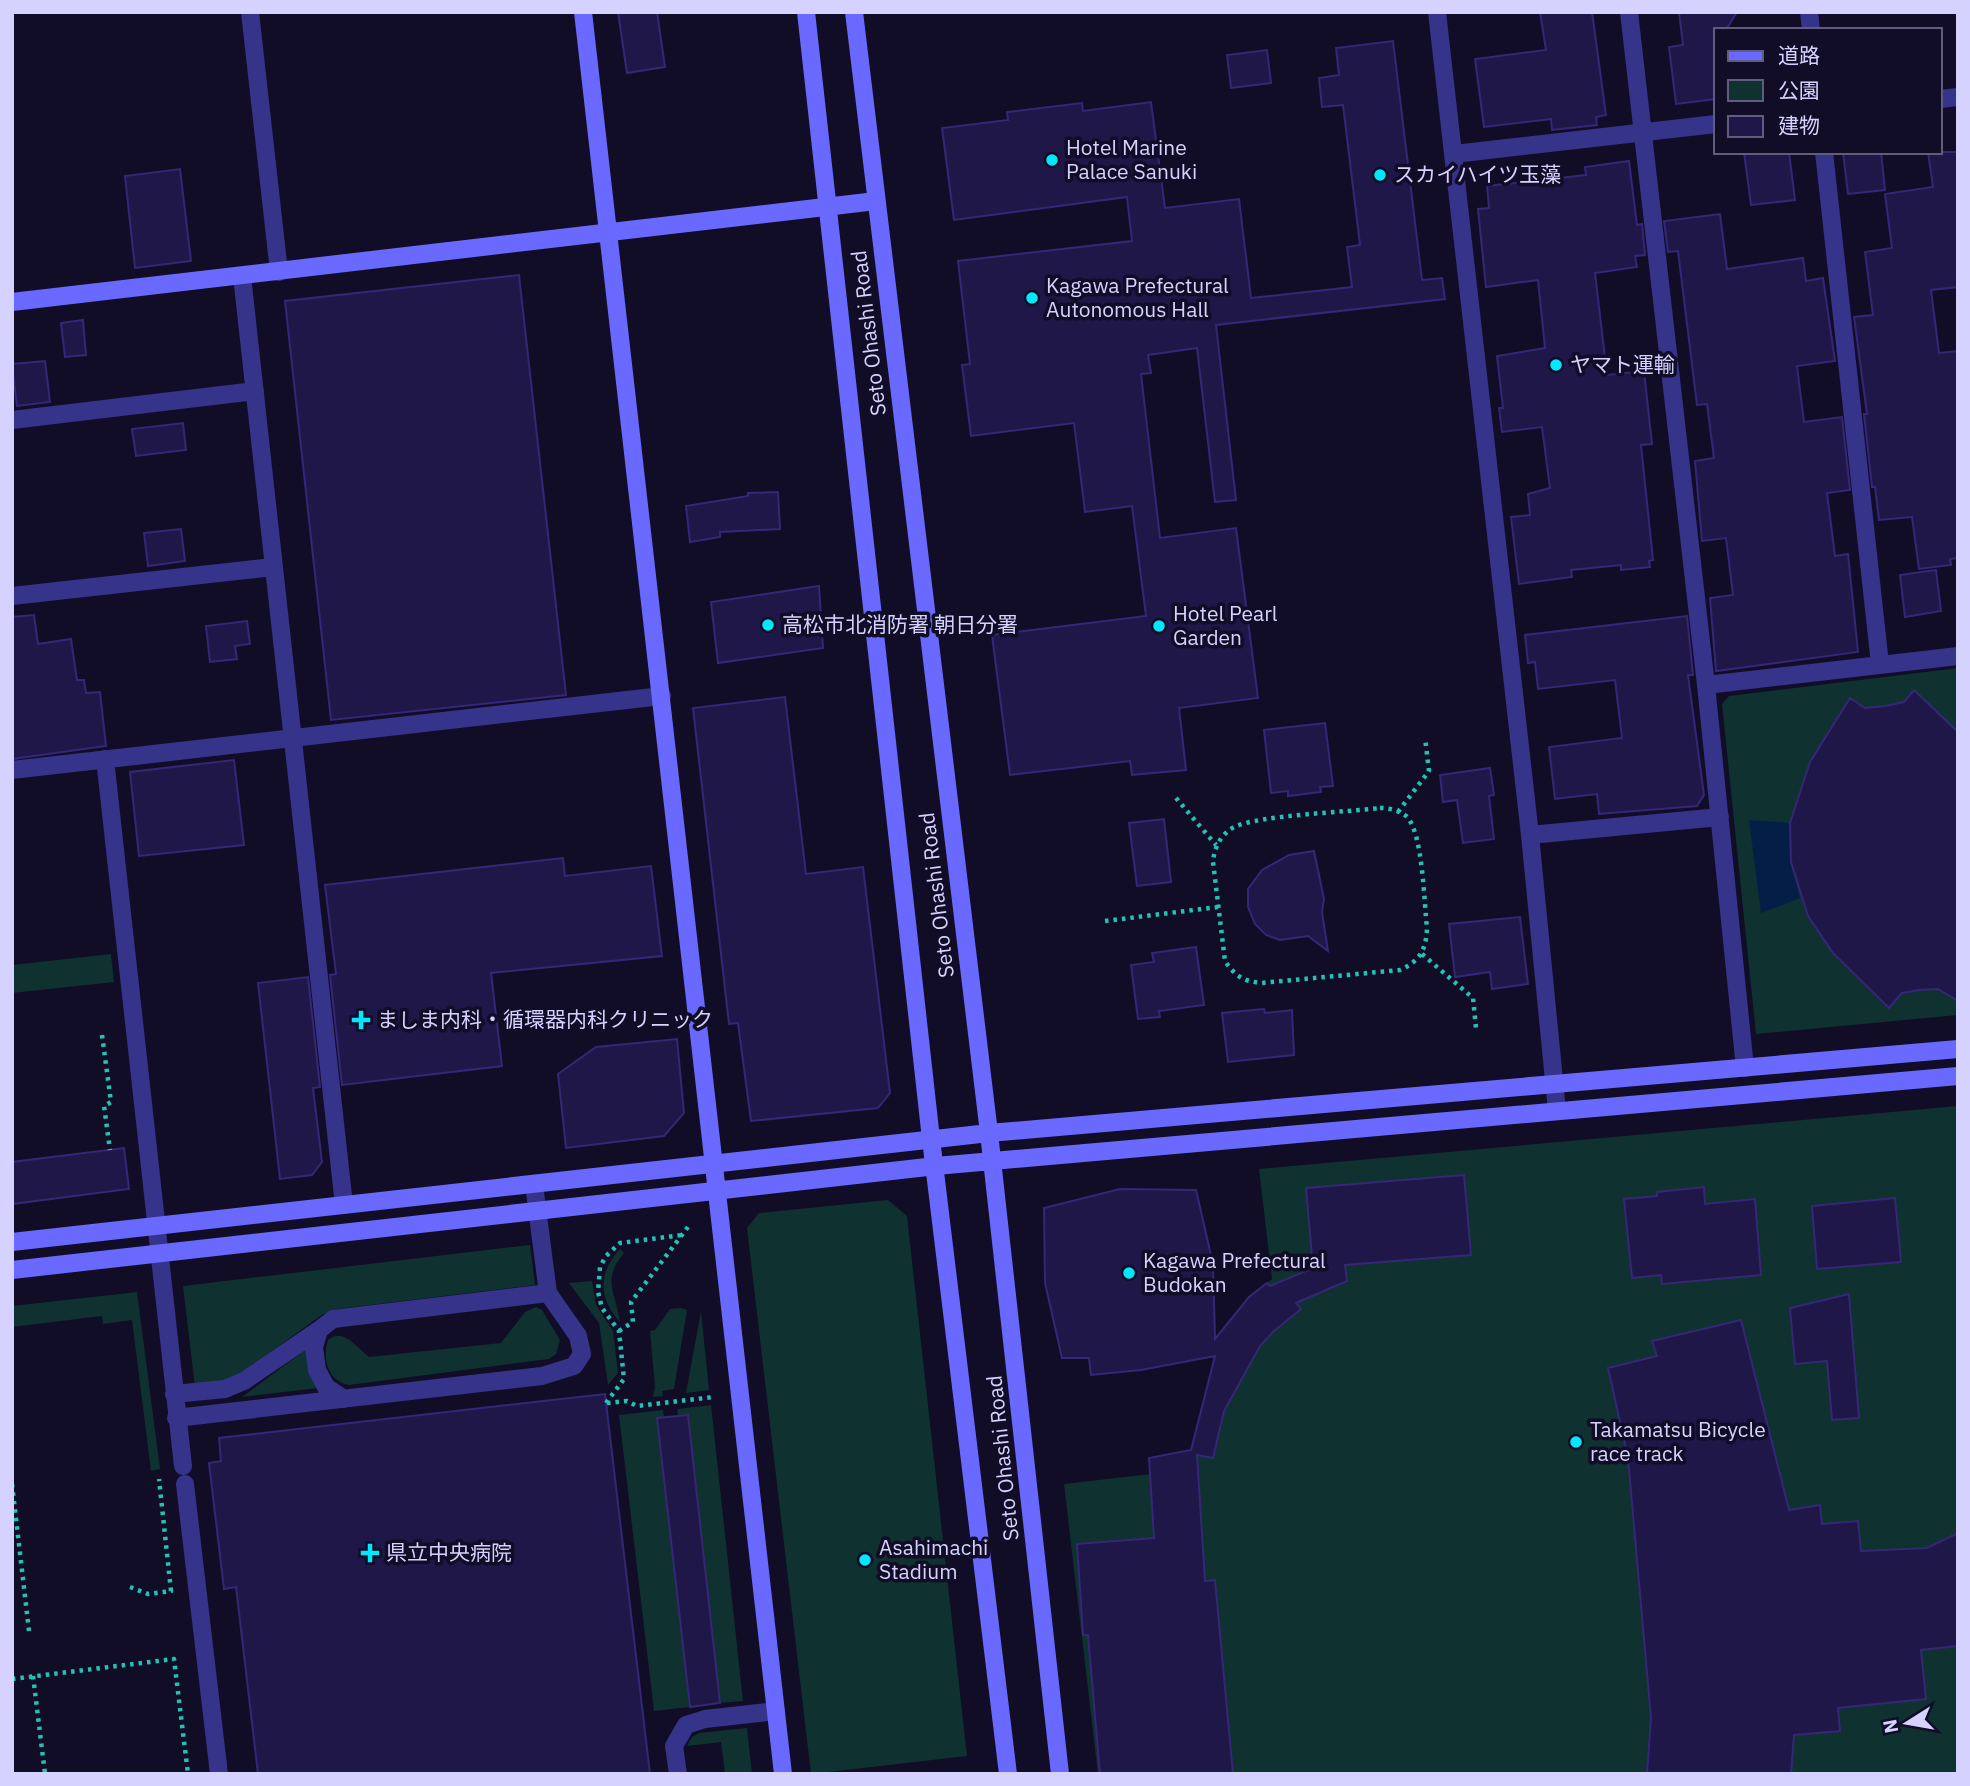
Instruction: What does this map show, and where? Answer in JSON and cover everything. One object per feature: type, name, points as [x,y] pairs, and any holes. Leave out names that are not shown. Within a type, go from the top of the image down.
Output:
[{"type":"street","points":[[250,12],[279,272]]},
{"type":"street","points":[[583,12],[783,1774]]},
{"type":"street","name":"Seto Ohashi Road","points":[[806,12],[931,1139],[1008,1774]]},
{"type":"street","name":"Seto Ohashi Road","points":[[854,12],[989,1133],[1060,1774]]},
{"type":"street","points":[[1437,12],[1530,835],[1557,1111]]},
{"type":"street","points":[[1629,12],[1706,685],[1745,1068]]},
{"type":"street","points":[[1454,154],[1714,124]]},
{"type":"street","points":[[1824,154],[1880,664]]},
{"type":"street","points":[[12,302],[876,201]]},
{"type":"street","points":[[242,276],[344,1205]]},
{"type":"street","points":[[12,420],[255,391]]},
{"type":"street","points":[[12,596],[273,567]]},
{"type":"street","points":[[1706,685],[1958,656]]},
{"type":"street","points":[[12,770],[662,696]]},
{"type":"street","points":[[105,759],[158,1225],[158,1254],[176,1418],[219,1774]]},
{"type":"street","points":[[1530,835],[1720,817]]},
{"type":"street","points":[[12,1242],[989,1133],[1958,1049]]},
{"type":"street","points":[[12,1270],[936,1166],[1958,1076]]},
{"type":"street","points":[[176,1418],[542,1376],[574,1366],[582,1353],[578,1336],[548,1293],[534,1185]]},
{"type":"street","points":[[174,1394],[225,1389],[244,1381],[333,1319],[548,1293]]},
{"type":"street","points":[[319,1330],[314,1347],[317,1370],[326,1387],[344,1399]]},
{"type":"street","points":[[678,1774],[674,1746],[686,1725],[705,1719],[776,1711]]},
{"type":"path","points":[[1398,812],[1429,771],[1425,738]]},
{"type":"path","points":[[1176,798],[1216,845]]},
{"type":"path","points":[[1380,808],[1398,812],[1406,817],[1416,837],[1427,928],[1422,954],[1414,964],[1400,970],[1261,983],[1245,981],[1233,973],[1225,961],[1213,862],[1216,845],[1224,834],[1248,822],[1380,808]]},
{"type":"path","points":[[1105,922],[1218,907]]},
{"type":"path","points":[[1422,954],[1473,998],[1476,1028]]},
{"type":"path","points":[[102,1035],[111,1102],[104,1106],[110,1150]]},
{"type":"path","points":[[620,1331],[633,1322],[631,1302],[688,1227]]},
{"type":"path","points":[[682,1235],[620,1243],[606,1256],[600,1268],[598,1292],[602,1308],[620,1331],[624,1379],[606,1403],[627,1401],[638,1406],[713,1397]]},
{"type":"path","points":[[130,1587],[148,1594],[170,1591],[159,1479]]},
{"type":"path","points":[[12,1484],[29,1631]]},
{"type":"path","points":[[12,1679],[174,1660],[188,1774]]},
{"type":"path","points":[[33,1676],[45,1774]]},
{"type":"green space","points":[[1958,668],[1958,1015],[1756,1034],[1722,704],[1729,696]]},
{"type":"green space","points":[[111,954],[114,982],[12,993],[12,965]]},
{"type":"green space","name":"Takamatsu Bicycle race track","points":[[1958,1106],[1958,1774],[1098,1774],[1064,1484],[1194,1469],[1195,1435],[1211,1372],[1249,1297],[1272,1279],[1259,1169]]},
{"type":"green space","name":"Asahimachi Stadium","points":[[888,1200],[907,1216],[967,1756],[811,1774],[747,1228],[759,1213]]},
{"type":"green space","points":[[530,1245],[535,1285],[337,1309],[323,1314],[229,1382],[195,1387],[183,1286]]},
{"type":"green space","points":[[620,1249],[624,1253],[613,1271],[612,1287],[620,1322],[608,1304],[604,1285],[608,1267]]},
{"type":"green space","points":[[592,1281],[596,1305],[613,1331],[618,1373],[608,1385],[599,1323],[569,1283]]},
{"type":"green space","points":[[137,1292],[160,1469],[151,1471],[132,1320],[103,1324],[102,1316],[12,1327],[12,1306]]},
{"type":"green space","points":[[536,1307],[542,1310],[560,1340],[556,1354],[549,1359],[349,1385],[336,1379],[326,1362],[328,1340],[339,1336],[350,1340],[369,1357],[501,1343],[525,1312]]},
{"type":"green space","points":[[670,1309],[687,1310],[674,1389],[662,1391],[663,1396],[653,1397],[655,1387],[650,1331],[655,1330]]},
{"type":"green space","points":[[701,1311],[709,1390],[686,1393]]},
{"type":"green space","points":[[308,1348],[319,1388],[242,1397]]},
{"type":"green space","points":[[711,1405],[743,1701],[720,1703],[688,1415],[678,1416],[677,1409]]},
{"type":"green space","points":[[663,1410],[664,1417],[657,1419],[690,1707],[654,1711],[619,1415]]},
{"type":"green space","points":[[747,1728],[752,1774],[725,1774],[721,1742],[687,1746],[692,1737],[699,1733]]},
{"type":"water","points":[[1749,820],[1790,823],[1791,862],[1800,898],[1761,913]]},
{"type":"building","points":[[618,12],[657,12],[665,67],[627,73]]},
{"type":"building","points":[[1540,12],[1592,12],[1606,115],[1596,117],[1597,125],[1552,130],[1551,119],[1484,127],[1475,59],[1546,50]]},
{"type":"building","points":[[1679,12],[1737,12],[1727,28],[1714,28],[1714,99],[1676,104],[1669,47],[1683,45]]},
{"type":"building","points":[[1393,41],[1422,280],[1442,278],[1445,299],[1216,325],[1236,500],[1215,502],[1197,348],[1148,355],[1151,373],[1141,374],[1160,538],[1236,528],[1258,698],[1179,708],[1186,770],[1132,775],[1130,761],[1010,775],[992,635],[1146,616],[1132,506],[1085,512],[1074,423],[971,436],[962,365],[970,364],[958,261],[1132,241],[1127,197],[954,220],[942,128],[1008,120],[1007,112],[1082,103],[1083,111],[1151,102],[1165,208],[1239,199],[1251,298],[1352,287],[1347,247],[1360,245],[1343,105],[1322,107],[1319,78],[1339,75],[1336,48]]},
{"type":"building","points":[[1267,50],[1271,83],[1231,88],[1227,55]]},
{"type":"building","points":[[1958,152],[1958,287],[1931,290],[1939,353],[1958,351],[1958,558],[1950,559],[1951,565],[1919,569],[1912,517],[1879,520],[1875,487],[1872,487],[1864,414],[1867,414],[1854,317],[1873,315],[1865,252],[1892,248],[1885,194],[1933,187],[1928,154]]},
{"type":"building","points":[[1744,154],[1789,154],[1795,200],[1751,205]]},
{"type":"building","points":[[1843,154],[1881,154],[1885,190],[1848,194]]},
{"type":"building","points":[[1629,161],[1637,225],[1642,224],[1645,255],[1635,256],[1637,267],[1595,273],[1607,375],[1644,371],[1652,444],[1641,445],[1653,560],[1649,561],[1650,567],[1621,570],[1621,565],[1571,570],[1572,577],[1519,584],[1511,517],[1530,515],[1528,494],[1550,488],[1542,427],[1502,432],[1499,408],[1503,408],[1497,356],[1545,348],[1538,280],[1486,287],[1478,209],[1489,208],[1487,186],[1586,175],[1585,167]]},
{"type":"building","points":[[180,169],[191,261],[135,268],[125,176]]},
{"type":"building","points":[[1720,214],[1727,269],[1803,258],[1806,281],[1823,278],[1835,361],[1797,366],[1804,422],[1842,417],[1850,490],[1827,493],[1835,556],[1848,554],[1858,652],[1716,671],[1710,598],[1733,595],[1726,538],[1702,541],[1695,461],[1714,458],[1707,404],[1697,405],[1678,251],[1668,252],[1664,221]]},
{"type":"building","points":[[519,275],[566,695],[331,720],[285,301]]},
{"type":"building","points":[[83,320],[86,355],[65,357],[61,323]]},
{"type":"building","points":[[45,361],[50,402],[17,406],[12,364]]},
{"type":"building","points":[[183,423],[186,450],[136,456],[132,429]]},
{"type":"building","points":[[778,492],[780,529],[720,532],[720,537],[690,542],[686,506],[748,496],[748,493]]},
{"type":"building","points":[[181,529],[185,561],[148,566],[144,533]]},
{"type":"building","points":[[1936,570],[1941,611],[1905,617],[1900,575]]},
{"type":"building","name":"高松市北消防署 朝日分署","points":[[819,586],[823,648],[718,663],[711,602]]},
{"type":"building","points":[[34,615],[38,644],[71,639],[77,680],[84,680],[86,693],[100,692],[106,746],[12,759],[12,617]]},
{"type":"building","points":[[1687,616],[1693,675],[1688,675],[1704,795],[1697,806],[1599,814],[1597,794],[1555,799],[1549,747],[1622,738],[1615,680],[1538,689],[1535,662],[1528,663],[1525,635]]},
{"type":"building","points":[[247,621],[250,644],[235,646],[237,659],[210,662],[206,626]]},
{"type":"building","points":[[1914,690],[1958,732],[1958,1001],[1938,989],[1919,990],[1902,993],[1889,1008],[1833,953],[1808,916],[1791,862],[1790,823],[1810,762],[1850,698],[1865,708],[1885,706],[1904,702]]},
{"type":"building","points":[[785,697],[806,874],[863,867],[890,1093],[878,1108],[751,1121],[738,1023],[729,1024],[693,708]]},
{"type":"building","points":[[1325,723],[1333,786],[1320,787],[1321,792],[1288,796],[1288,791],[1271,793],[1264,730]]},
{"type":"building","points":[[234,760],[244,845],[139,856],[130,772]]},
{"type":"building","points":[[1490,768],[1494,795],[1489,796],[1494,839],[1463,843],[1457,800],[1443,802],[1440,775]]},
{"type":"building","points":[[1164,819],[1171,882],[1137,886],[1129,823]]},
{"type":"building","points":[[1314,851],[1324,899],[1322,912],[1328,951],[1308,936],[1280,940],[1266,935],[1255,924],[1248,907],[1248,889],[1262,870],[1289,855]]},
{"type":"building","points":[[563,858],[565,876],[651,866],[662,956],[491,973],[502,1066],[342,1085],[330,975],[336,974],[325,885]]},
{"type":"building","points":[[1520,917],[1528,984],[1492,989],[1490,972],[1455,977],[1449,924]]},
{"type":"building","points":[[1196,947],[1204,1005],[1159,1011],[1160,1017],[1138,1019],[1131,965],[1154,962],[1152,953]]},
{"type":"building","points":[[308,977],[320,1087],[313,1088],[322,1162],[312,1175],[280,1179],[258,983]]},
{"type":"building","points":[[1264,1009],[1265,1013],[1292,1010],[1294,1055],[1228,1062],[1222,1013]]},
{"type":"building","points":[[677,1039],[684,1113],[664,1136],[566,1148],[558,1074],[596,1047]]},
{"type":"building","points":[[124,1148],[129,1189],[12,1204],[12,1162]]},
{"type":"building","points":[[1464,1175],[1471,1255],[1345,1265],[1347,1281],[1296,1303],[1301,1309],[1260,1346],[1224,1411],[1213,1458],[1197,1455],[1205,1581],[1215,1580],[1233,1774],[1100,1774],[1088,1635],[1083,1635],[1077,1544],[1154,1538],[1149,1458],[1191,1450],[1215,1356],[1141,1370],[1091,1375],[1089,1358],[1062,1358],[1045,1283],[1044,1208],[1120,1189],[1196,1190],[1213,1264],[1215,1339],[1249,1297],[1267,1283],[1270,1286],[1313,1268],[1306,1188]]},
{"type":"building","points":[[1704,1187],[1705,1204],[1755,1199],[1761,1275],[1662,1284],[1661,1275],[1632,1278],[1624,1199]]},
{"type":"building","points":[[1895,1198],[1901,1262],[1817,1269],[1812,1206]]},
{"type":"building","points":[[1849,1294],[1859,1418],[1832,1420],[1827,1361],[1795,1364],[1790,1308]]},
{"type":"building","points":[[1741,1320],[1789,1510],[1820,1505],[1822,1524],[1858,1521],[1861,1551],[1927,1548],[1958,1533],[1958,1646],[1921,1650],[1926,1699],[1838,1708],[1840,1731],[1794,1735],[1791,1774],[1647,1774],[1651,1718],[1628,1458],[1608,1368],[1657,1356],[1652,1341]]},
{"type":"building","points":[[605,1394],[650,1774],[258,1774],[236,1587],[224,1589],[209,1463],[221,1461],[219,1438]]},
{"type":"building","points":[[688,1415],[720,1703],[690,1707],[657,1418]]},
{"type":"place","name":"Hotel Marine Palace Sanuki","points":[[1052,160]]},
{"type":"place","name":"スカイハイツ玉藻","points":[[1380,175]]},
{"type":"place","name":"Kagawa Prefectural Autonomous Hall","points":[[1032,298]]},
{"type":"place","name":"ヤマト運輸","points":[[1556,365]]},
{"type":"place","name":"高松市北消防署 朝日分署","points":[[768,625]]},
{"type":"place","name":"Hotel Pearl Garden","points":[[1159,626]]},
{"type":"place","name":"ましま内科・循環器内科クリニック","points":[[361,1020]]},
{"type":"place","name":"Kagawa Prefectural Budokan","points":[[1129,1273]]},
{"type":"place","name":"Takamatsu Bicycle race track","points":[[1576,1442]]},
{"type":"place","name":"県立中央病院","points":[[370,1553]]},
{"type":"place","name":"Asahimachi Stadium","points":[[865,1560]]}]
